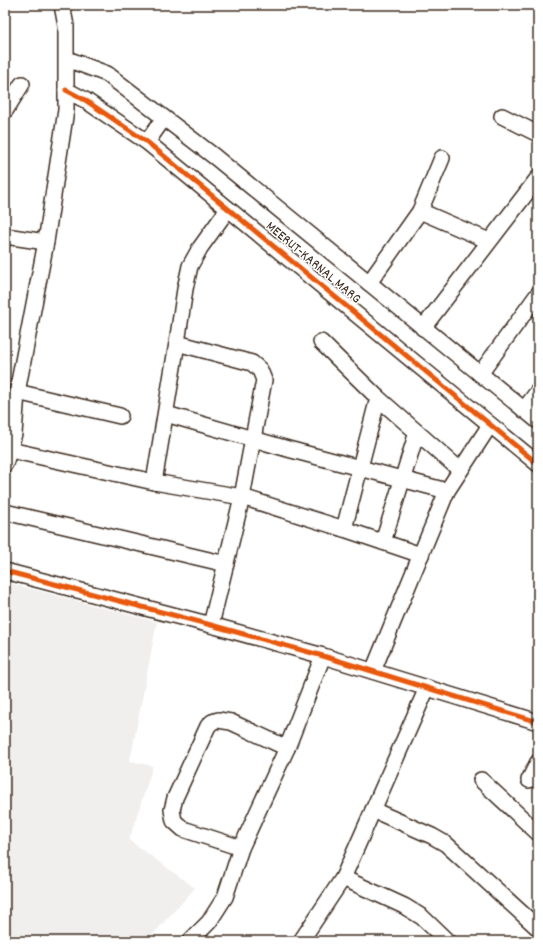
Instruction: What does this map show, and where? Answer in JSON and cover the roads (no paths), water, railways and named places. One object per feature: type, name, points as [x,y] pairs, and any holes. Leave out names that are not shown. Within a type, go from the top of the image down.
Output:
[{"type":"street","points":[[62,5],[66,26],[66,110],[46,242],[17,392],[14,434],[7,457],[242,497],[420,555]]},
{"type":"street","name":"MEERUT-KARNAL MARG","points":[[67,59],[107,74],[215,157],[538,421]]},
{"type":"street","points":[[5,111],[22,84]]},
{"type":"street","name":"MEERUT-KARNAL MARG","points":[[66,90],[85,100],[147,142],[538,464]]},
{"type":"street","points":[[502,116],[538,134]]},
{"type":"street","points":[[147,142],[164,118]]},
{"type":"street","points":[[369,283],[420,211],[442,158]]},
{"type":"street","points":[[423,328],[538,178]]},
{"type":"street","points":[[154,482],[190,266],[200,248],[228,208]]},
{"type":"street","points":[[420,211],[489,241]]},
{"type":"street","points":[[5,236],[46,242]]},
{"type":"street","points":[[480,374],[538,294]]},
{"type":"street","points":[[321,342],[378,398],[460,470]]},
{"type":"street","points":[[177,343],[252,363],[260,370],[264,380],[242,497],[211,624]]},
{"type":"street","points":[[524,410],[538,391]]},
{"type":"street","points":[[17,392],[120,416]]},
{"type":"street","points":[[344,529],[378,398]]},
{"type":"street","points":[[166,414],[447,491]]},
{"type":"street","points":[[373,671],[447,491],[490,424]]},
{"type":"street","points":[[383,542],[417,432]]},
{"type":"street","points":[[5,512],[226,564]]},
{"type":"street","points":[[5,571],[211,624],[323,656],[538,722]]},
{"type":"street","points":[[190,941],[209,922],[225,897],[242,848],[287,748],[323,656]]},
{"type":"street","points":[[301,941],[343,878],[428,688]]},
{"type":"street","points":[[242,848],[183,829],[174,821],[172,810],[176,798],[208,726],[212,722],[218,720],[231,722],[287,748]]},
{"type":"street","points":[[529,780],[538,762]]},
{"type":"street","points":[[481,780],[538,833]]},
{"type":"street","points":[[373,810],[432,836],[446,844],[538,928]]},
{"type":"street","points":[[343,878],[404,906],[422,917],[447,941]]}]
